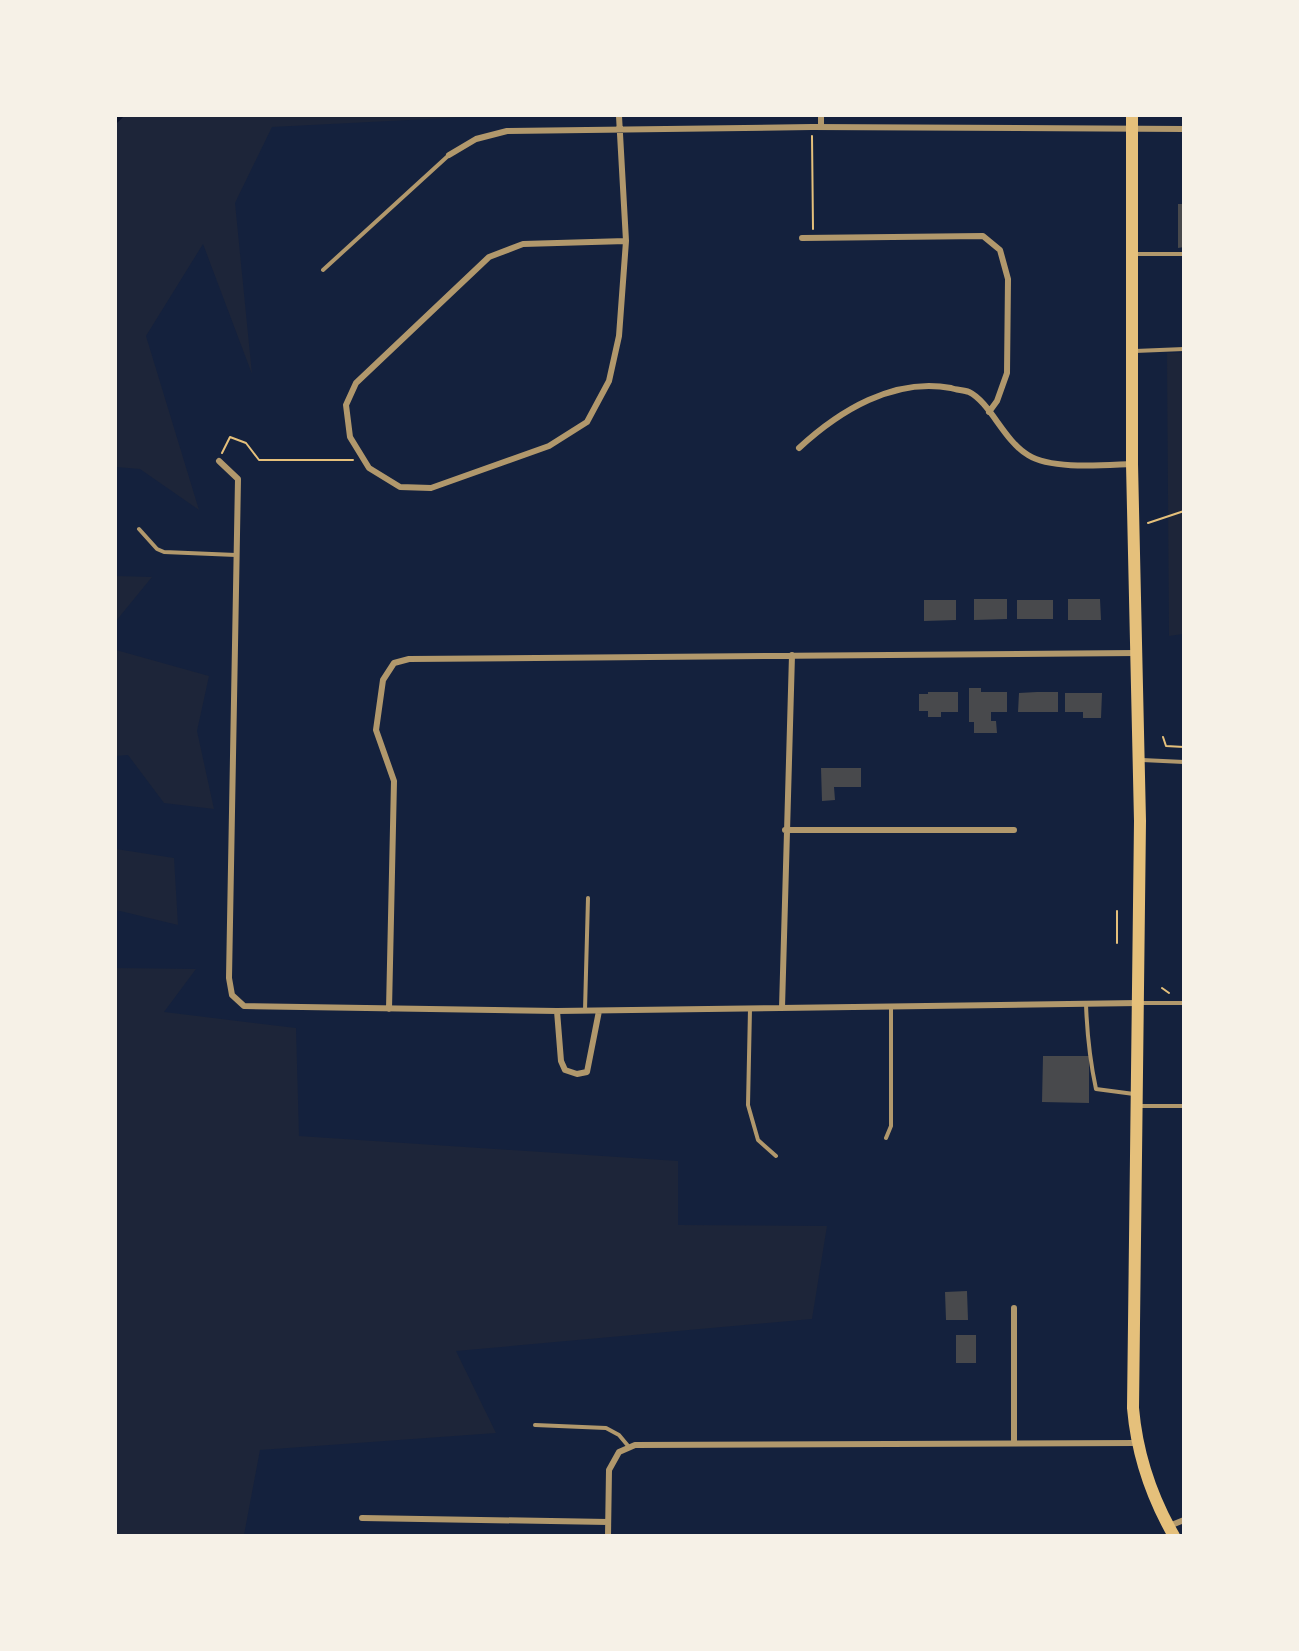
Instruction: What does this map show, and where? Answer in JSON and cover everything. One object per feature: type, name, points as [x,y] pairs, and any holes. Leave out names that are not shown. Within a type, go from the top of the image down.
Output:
[{"type":"main road","points":[[1132,116],[1132,464],[1139,760],[1139,1003],[1133,1408],[1136,1443],[1142,1464],[1171,1531]]},
{"type":"street","points":[[619,116],[626,241],[619,336],[609,381],[587,422],[549,446],[431,488],[400,487],[369,468],[350,437],[346,405],[356,383],[489,257],[523,244],[626,241]]},
{"type":"street","points":[[821,116],[821,127]]},
{"type":"street","points":[[449,155],[476,139],[507,131],[812,127],[1184,129]]},
{"type":"street","points":[[802,238],[983,236],[1000,250],[1008,279],[1007,372],[997,401],[989,412]]},
{"type":"street","points":[[799,448],[816,433],[858,405],[909,387],[933,385],[969,392],[989,412],[1011,443],[1029,457],[1077,465],[1132,464]]},
{"type":"street","points":[[219,461],[238,479],[229,978],[232,995],[244,1006],[599,1011],[1139,1003]]},
{"type":"street","points":[[389,1009],[394,781],[376,730],[378,702],[383,680],[394,663],[409,659],[1136,653]]},
{"type":"street","points":[[782,1008],[785,830],[792,655]]},
{"type":"street","points":[[785,830],[1014,830]]},
{"type":"street","points":[[557,1011],[561,1061],[565,1070],[577,1074],[587,1072],[590,1066],[592,1034],[599,1011]]},
{"type":"street","points":[[1014,1308],[1014,1442]]},
{"type":"street","points":[[608,1536],[609,1470],[619,1452],[636,1445],[1136,1443]]},
{"type":"street","points":[[362,1518],[608,1522]]},
{"type":"street","points":[[1171,1531],[1184,1520]]},
{"type":"lane","points":[[323,270],[449,155]]},
{"type":"lane","points":[[1132,254],[1184,254]]},
{"type":"lane","points":[[1132,351],[1184,349]]},
{"type":"lane","points":[[139,529],[157,549],[164,552],[237,555]]},
{"type":"lane","points":[[1139,760],[1184,762]]},
{"type":"lane","points":[[585,1011],[588,898]]},
{"type":"lane","points":[[1139,1003],[1184,1003]]},
{"type":"lane","points":[[1086,1004],[1087,1038],[1091,1049],[1096,1089],[1137,1100],[1184,1106]]},
{"type":"lane","points":[[886,1138],[891,1126],[891,1006]]},
{"type":"lane","points":[[750,1009],[748,1106],[758,1140],[776,1156]]},
{"type":"lane","points":[[535,1425],[606,1428],[619,1435],[630,1448]]},
{"type":"path","points":[[812,127],[813,238]]},
{"type":"path","points":[[219,461],[230,437],[246,443],[259,460],[350,462],[361,456]]},
{"type":"path","points":[[1134,528],[1184,511]]},
{"type":"path","points":[[1163,737],[1166,746],[1184,747]]},
{"type":"path","points":[[1117,911],[1117,943]]},
{"type":"path","points":[[1162,988],[1170,993],[1177,993]]},
{"type":"shaded area","points":[[116,116],[487,116],[272,127],[235,203],[252,374],[203,244],[146,336],[199,510],[140,469],[116,467]]},
{"type":"shaded area","points":[[1167,353],[1184,353],[1183,634],[1169,636]]},
{"type":"shaded area","points":[[116,576],[152,577],[116,621]]},
{"type":"shaded area","points":[[116,650],[209,676],[197,731],[214,809],[164,803],[128,755],[116,756]]},
{"type":"shaded area","points":[[116,849],[174,858],[178,925],[116,910]]},
{"type":"shaded area","points":[[116,968],[196,969],[164,1012],[296,1028],[299,1136],[678,1161],[678,1225],[827,1226],[812,1319],[456,1351],[496,1433],[260,1450],[244,1535],[116,1535]]},
{"type":"building","points":[[1178,204],[1184,204],[1184,247],[1178,248]]},
{"type":"building","points":[[974,599],[1007,599],[1007,619],[974,620]]},
{"type":"building","points":[[1068,599],[1100,599],[1101,620],[1068,620]]},
{"type":"building","points":[[924,600],[956,600],[956,620],[924,621]]},
{"type":"building","points":[[1017,600],[1053,600],[1053,619],[1017,619]]},
{"type":"building","points":[[969,688],[981,688],[981,692],[1007,692],[1007,712],[991,712],[991,721],[996,721],[997,733],[974,733],[974,722],[969,722]]},
{"type":"building","points":[[928,692],[958,692],[958,712],[941,712],[941,717],[928,717],[928,711],[919,711],[919,694],[928,694]]},
{"type":"building","points":[[1058,692],[1058,712],[1018,712],[1019,693]]},
{"type":"building","points":[[1065,693],[1102,693],[1101,718],[1083,718],[1083,712],[1065,712]]},
{"type":"building","points":[[821,768],[861,768],[861,787],[834,787],[835,800],[822,801]]},
{"type":"building","points":[[1043,1056],[1089,1056],[1089,1103],[1042,1102]]},
{"type":"building","points":[[967,1291],[968,1320],[946,1320],[945,1292]]},
{"type":"building","points":[[956,1335],[976,1335],[976,1363],[956,1363]]},
{"type":"waterway","points":[[116,121],[121,116]]}]
